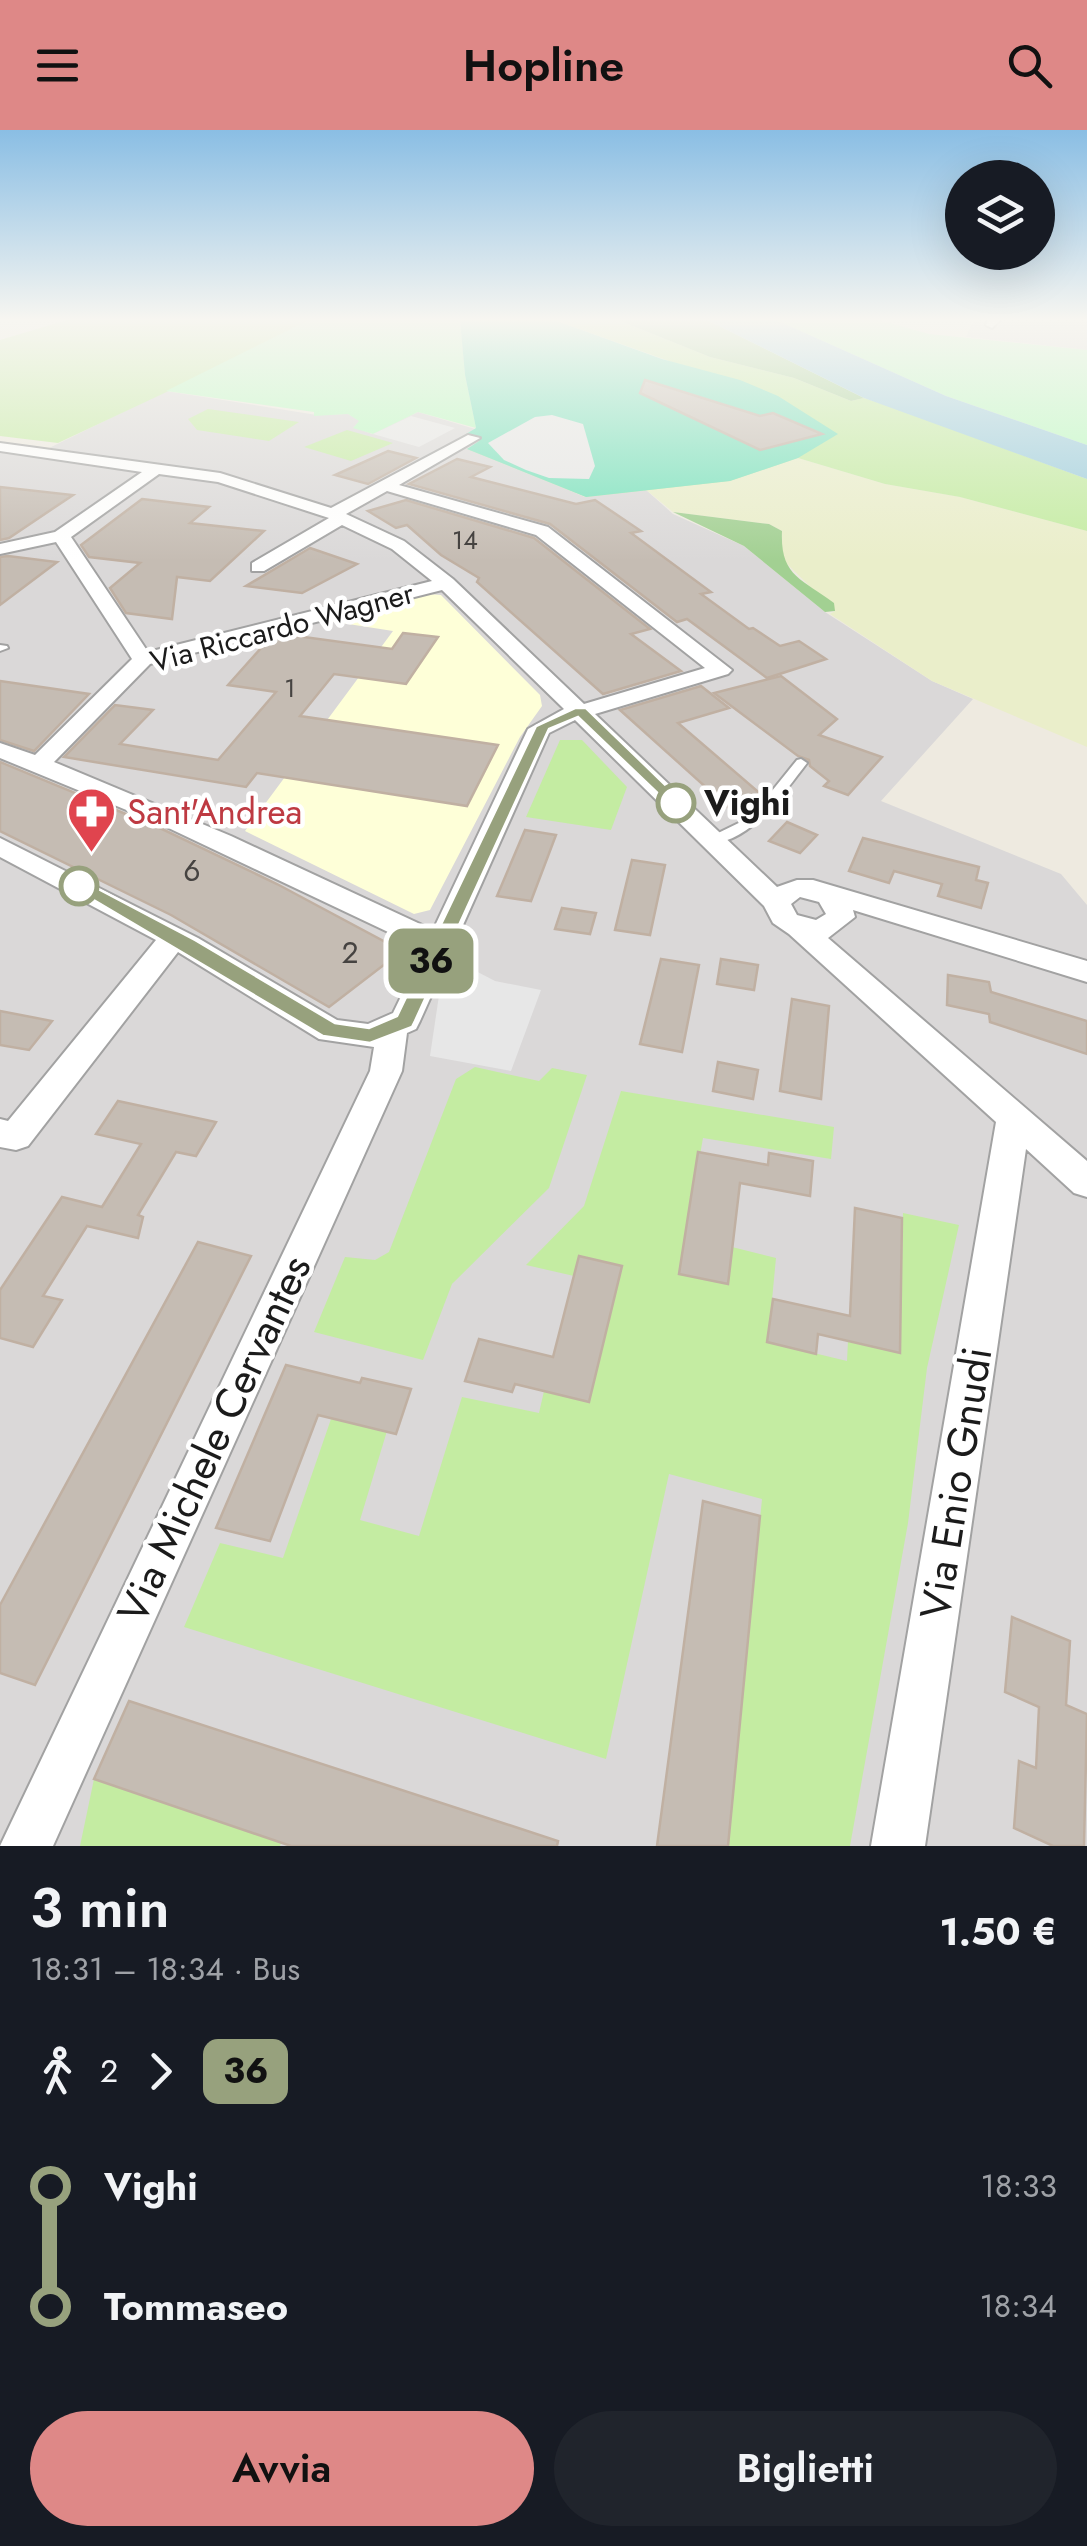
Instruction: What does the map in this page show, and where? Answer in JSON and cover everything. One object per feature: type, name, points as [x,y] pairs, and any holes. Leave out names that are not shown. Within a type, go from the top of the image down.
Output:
[{"type":"street","points":[[258,567],[386,486],[473,438]]},
{"type":"street","points":[[0,447],[156,468],[253,486],[338,516],[398,546],[446,583],[716,840],[777,903],[783,919],[896,1010],[1087,1182]]},
{"type":"street","points":[[0,549],[61,536],[156,468]]},
{"type":"street","points":[[0,846],[174,938],[330,1030],[370,1036],[392,1030],[405,1021],[539,730],[548,722],[580,711],[722,670],[542,531],[386,486]]},
{"type":"street","points":[[61,536],[143,660]]},
{"type":"street","name":"Via Riccardo Wagner","points":[[39,764],[143,660],[446,583]]},
{"type":"street","points":[[0,750],[232,843],[438,944]]},
{"type":"street","points":[[716,840],[802,888],[834,914],[896,1010]]},
{"type":"street","points":[[777,903],[785,893],[802,888]]},
{"type":"street","points":[[800,929],[834,914],[892,921],[956,933],[1087,972]]},
{"type":"street","points":[[5,1142],[174,938]]},
{"type":"street","name":"Via Michele Cervantes","points":[[25,1846],[386,1071],[392,1030]]},
{"type":"street","name":"Via Enio Gnudi","points":[[898,1846],[1014,1120]]},
{"type":"lane","points":[[716,840],[754,820],[801,763]]},
{"type":"shaded area","points":[[147,400],[223,400],[317,415],[348,414],[360,421],[354,427],[372,434],[418,412],[475,429],[467,434],[480,441],[469,448],[585,497],[645,489],[673,514],[744,546],[825,612],[932,681],[973,699],[881,801],[1061,874],[1087,905],[1087,1846],[0,1846],[0,446],[43,451]]},
{"type":"shaded area","points":[[552,415],[583,424],[595,466],[589,479],[549,478],[526,470],[504,460],[488,443],[535,417]]},
{"type":"shaded area","points":[[411,416],[455,428],[419,447],[373,434]]},
{"type":"shaded area","points":[[798,458],[885,484],[960,497],[1087,531],[1087,747],[932,681],[830,614],[835,611],[782,559],[782,531],[769,524],[673,512],[645,489],[730,481]]},
{"type":"shaded area","points":[[428,594],[441,595],[540,695],[542,706],[520,737],[430,910],[414,914],[245,831],[393,631],[329,621]]},
{"type":"shaded area","points":[[445,955],[495,981],[541,990],[511,1071],[430,1056]]},
{"type":"green space","points":[[0,400],[149,400],[58,443],[0,436]]},
{"type":"green space","points":[[230,400],[470,400],[476,428],[418,412],[373,434],[353,428],[359,421],[348,414],[314,416],[314,412]]},
{"type":"green space","points":[[470,400],[784,400],[838,434],[798,458],[730,481],[586,497],[467,449],[479,441],[466,434],[476,428]]},
{"type":"green space","points":[[591,400],[870,400],[1087,479],[1087,531],[960,497],[885,484],[798,458],[730,481],[586,497],[467,449]]},
{"type":"green space","points":[[958,400],[1087,400],[1087,445]]},
{"type":"green space","points":[[208,409],[299,422],[269,441],[197,430],[188,419]]},
{"type":"green space","points":[[347,430],[393,443],[351,461],[304,447]]},
{"type":"green space","points":[[673,512],[769,524],[782,531],[789,567],[834,603],[835,611],[825,612],[744,546]]},
{"type":"green space","points":[[560,740],[582,740],[627,787],[611,830],[526,817]]},
{"type":"green space","points":[[475,1067],[539,1081],[552,1068],[587,1075],[549,1188],[452,1284],[423,1360],[314,1332],[345,1257],[375,1260],[389,1252],[456,1079]]},
{"type":"green space","points":[[621,1091],[834,1127],[831,1159],[703,1138],[679,1274],[727,1284],[732,1247],[776,1258],[768,1342],[847,1361],[848,1341],[900,1353],[903,1213],[959,1225],[927,1368],[908,1523],[850,1846],[728,1846],[762,1499],[669,1474],[606,1759],[184,1627],[220,1543],[283,1558],[331,1419],[387,1431],[360,1520],[419,1536],[462,1397],[539,1413],[544,1391],[589,1402],[622,1266],[579,1256],[574,1276],[526,1265],[584,1206]]},
{"type":"green space","points":[[94,1779],[281,1843],[280,1846],[80,1846]]},
{"type":"water","points":[[870,400],[958,400],[1087,445],[1087,479]]},
{"type":"building","points":[[655,400],[709,400],[760,416],[773,413],[822,434],[760,450]]},
{"type":"building","points":[[388,451],[416,458],[368,484],[335,475]]},
{"type":"building","points":[[457,459],[490,467],[471,477],[576,504],[595,500],[641,531],[631,533],[711,592],[701,594],[749,629],[780,646],[799,641],[826,659],[767,678],[687,619],[677,622],[550,524],[409,484]]},
{"type":"building","points":[[0,487],[73,495],[9,538],[0,540]]},
{"type":"building","points":[[142,499],[209,507],[190,523],[264,531],[210,581],[177,577],[172,619],[126,613],[110,588],[140,563],[89,557],[81,545]]},
{"type":"building","points":[[406,500],[534,538],[650,629],[631,634],[681,671],[603,694],[477,582],[479,578],[441,555],[407,525],[396,528],[368,511]]},
{"type":"building","points":[[310,548],[357,564],[302,593],[246,586]]},
{"type":"building","points":[[0,557],[57,562],[0,605]]},
{"type":"building","points":[[403,633],[438,637],[406,684],[334,674],[300,716],[498,745],[467,806],[257,773],[246,787],[64,757],[115,705],[153,710],[120,744],[218,760],[276,692],[228,685],[271,637],[282,634],[392,649]]},
{"type":"building","points":[[781,676],[837,719],[819,735],[882,757],[848,795],[824,786],[829,781],[810,766],[809,760],[798,756],[714,693]]},
{"type":"building","points":[[0,681],[89,694],[34,751],[0,740]]},
{"type":"building","points":[[701,686],[729,708],[678,723],[763,796],[749,813],[739,817],[620,710]]},
{"type":"building","points":[[0,762],[162,829],[277,884],[402,951],[329,1007],[171,915],[0,831]]},
{"type":"building","points":[[787,822],[817,835],[800,853],[769,841]]},
{"type":"building","points":[[525,830],[556,835],[531,901],[497,896]]},
{"type":"building","points":[[863,838],[979,867],[976,880],[988,883],[981,908],[938,896],[942,884],[894,871],[889,883],[849,871]]},
{"type":"building","points":[[632,860],[665,865],[650,935],[615,930]]},
{"type":"building","points":[[562,908],[596,913],[590,934],[555,929]]},
{"type":"building","points":[[661,959],[699,965],[682,1052],[640,1044]]},
{"type":"building","points":[[721,959],[758,965],[754,990],[717,984]]},
{"type":"building","points":[[948,975],[989,982],[991,992],[1087,1021],[1087,1054],[990,1022],[989,1014],[947,1005]]},
{"type":"building","points":[[792,999],[829,1006],[821,1099],[780,1091]]},
{"type":"building","points":[[0,1011],[52,1021],[29,1050],[0,1045]]},
{"type":"building","points":[[718,1062],[758,1070],[753,1099],[713,1091]]},
{"type":"building","points":[[118,1101],[216,1122],[196,1156],[176,1152],[138,1215],[143,1217],[138,1238],[87,1226],[43,1296],[62,1300],[33,1347],[0,1338],[0,1290],[62,1197],[102,1207],[141,1144],[96,1134]]},
{"type":"building","points":[[698,1152],[768,1165],[769,1153],[813,1161],[810,1196],[740,1183],[728,1284],[679,1274]]},
{"type":"building","points":[[855,1208],[902,1218],[900,1353],[818,1334],[816,1354],[767,1342],[773,1299],[850,1316]]},
{"type":"building","points":[[198,1242],[251,1256],[35,1685],[0,1673],[0,1605]]},
{"type":"building","points":[[579,1256],[622,1266],[589,1402],[515,1384],[512,1392],[465,1381],[479,1339],[553,1357]]},
{"type":"building","points":[[286,1365],[360,1383],[362,1378],[411,1389],[396,1434],[318,1415],[270,1541],[216,1528]]},
{"type":"building","points":[[703,1501],[760,1516],[728,1846],[657,1846]]},
{"type":"building","points":[[1012,1617],[1070,1641],[1066,1705],[1087,1714],[1084,1846],[1053,1846],[1014,1828],[1019,1761],[1036,1768],[1039,1707],[1005,1692]]},
{"type":"building","points":[[129,1701],[558,1841],[557,1846],[291,1846],[94,1779]]},
{"type":"bus line","name":"36","points":[[79,886],[188,945],[330,1030],[370,1036],[392,1030],[405,1021],[518,771],[534,738],[548,722],[580,711],[676,803]]},
{"type":"place","name":"Vighi","points":[[676,803]]},
{"type":"place","name":"Sant'Andrea","points":[[92,854]]}]
